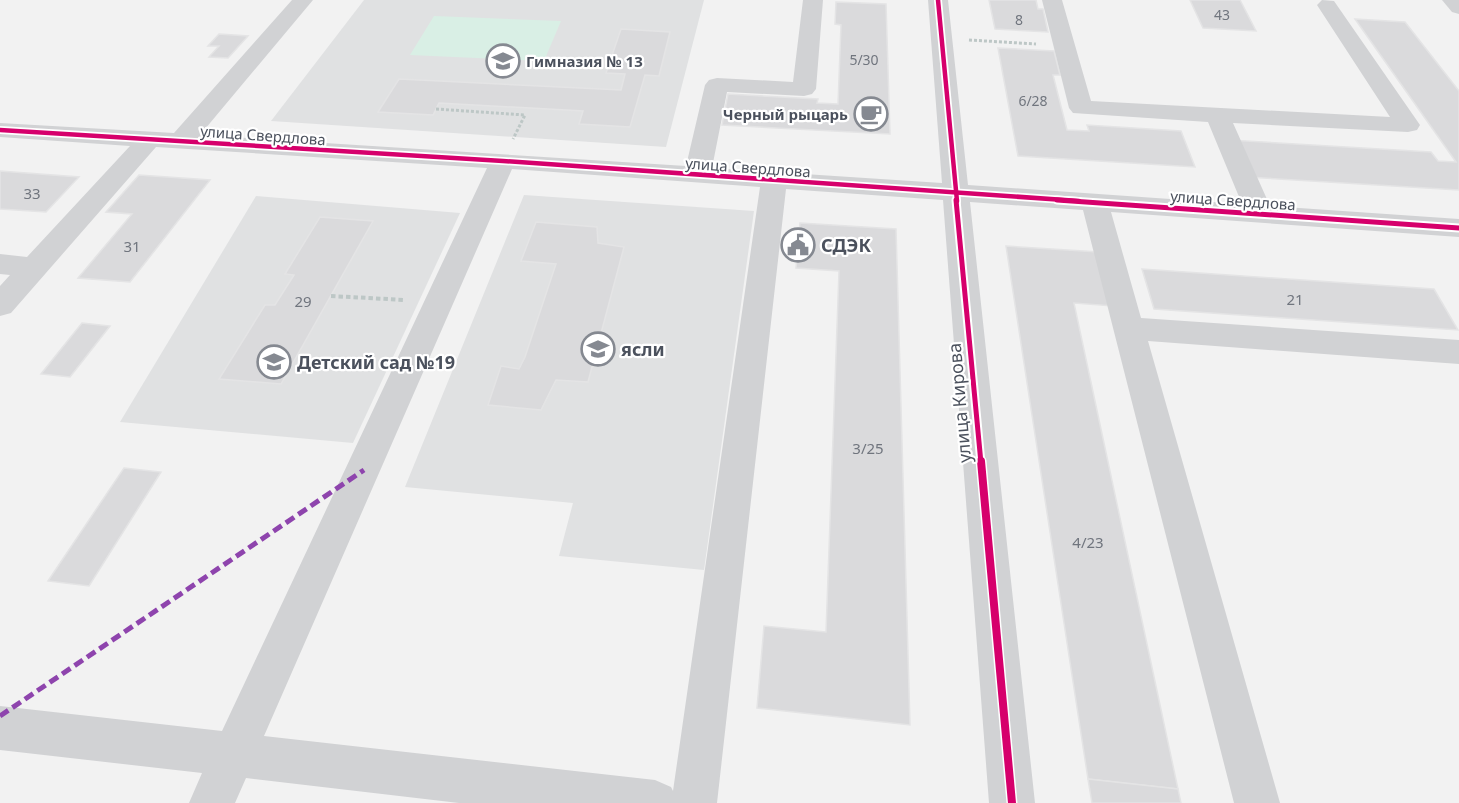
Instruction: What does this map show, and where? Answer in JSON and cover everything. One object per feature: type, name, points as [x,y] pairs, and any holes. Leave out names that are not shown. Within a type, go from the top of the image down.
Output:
[{"type":"street","points":[[181,141],[303,0]]},
{"type":"street","points":[[697,176],[717,85],[804,89],[813,0]]},
{"type":"street","name":"улица Кирова","points":[[938,0],[1012,803]]},
{"type":"street","points":[[1052,0],[1081,108],[1408,125],[1327,5]]},
{"type":"street","points":[[1452,0],[1459,8]]},
{"type":"street","points":[[1216,115],[1260,214]]},
{"type":"street","name":"улица Свердлова","points":[[0,130],[503,161],[1451,227]]},
{"type":"street","points":[[0,305],[149,140]]},
{"type":"street","points":[[212,803],[503,161]]},
{"type":"street","points":[[694,803],[774,181]]},
{"type":"street","points":[[1095,203],[1257,803]]},
{"type":"street","points":[[1451,227],[1459,251]]},
{"type":"street","points":[[0,264],[34,267]]},
{"type":"street","points":[[1128,328],[1459,352]]},
{"type":"street","points":[[0,728],[235,755],[505,794],[655,803]]},
{"type":"path","points":[[941,39],[1064,45]]},
{"type":"path","points":[[436,109],[525,115],[503,161]]},
{"type":"path","points":[[331,296],[439,302]]},
{"type":"shaded area","name":"Гимназия № 13","points":[[364,0],[704,0],[666,147],[271,121]]},
{"type":"shaded area","name":"ясли","points":[[524,195],[754,211],[704,570],[559,556],[573,503],[405,487]]},
{"type":"shaded area","name":"Детский сад №19","points":[[256,196],[460,213],[353,443],[120,422]]},
{"type":"green space","points":[[434,16],[561,21],[544,61],[410,55]]},
{"type":"building","points":[[989,0],[1036,0],[1038,9],[1043,9],[1048,32],[995,29]]},
{"type":"building","points":[[1190,0],[1240,0],[1256,31],[1203,28]]},
{"type":"building","points":[[836,2],[886,4],[890,134],[722,125],[728,94],[818,99],[817,103],[838,104],[841,25],[835,24]]},
{"type":"building","points":[[1355,19],[1405,22],[1459,91],[1459,190],[1247,177],[1230,140],[1431,152],[1438,161],[1456,162]]},
{"type":"building","points":[[621,29],[670,32],[659,76],[645,75],[630,127],[579,124],[583,111],[439,103],[433,115],[378,112],[399,79],[621,90],[625,74],[606,73]]},
{"type":"building","points":[[219,34],[248,36],[228,58],[209,57],[219,46],[208,46]]},
{"type":"building","points":[[998,48],[1054,51],[1060,75],[1053,75],[1067,130],[1089,131],[1087,125],[1181,131],[1195,167],[1018,156]]},
{"type":"building","points":[[0,171],[79,177],[46,212],[0,209]]},
{"type":"building","points":[[139,175],[210,180],[130,282],[78,278],[132,214],[106,212]]},
{"type":"building","points":[[320,217],[373,221],[281,384],[219,379],[265,305],[275,305],[294,275],[285,274]]},
{"type":"building","points":[[536,222],[597,227],[598,243],[624,247],[588,382],[556,380],[541,410],[488,405],[501,366],[519,369],[525,357],[556,264],[521,261]]},
{"type":"building","points":[[800,223],[896,229],[910,725],[757,708],[764,626],[826,632],[839,271],[796,268]]},
{"type":"building","points":[[1006,246],[1099,252],[1113,306],[1074,303],[1178,789],[1088,779]]},
{"type":"building","points":[[1142,269],[1434,289],[1458,330],[1154,309]]},
{"type":"building","points":[[82,323],[110,326],[70,377],[41,374]]},
{"type":"building","points":[[124,468],[161,472],[89,586],[48,581]]},
{"type":"building","points":[[1088,779],[1178,789],[1181,803],[1092,803]]},
{"type":"marked path","points":[[0,716],[364,470]]},
{"type":"cycle path","points":[[938,0],[1012,803]]},
{"type":"cycle path","points":[[0,130],[503,161],[1459,228]]},
{"type":"place","name":"Гимназия № 13","points":[[503,61]]},
{"type":"place","name":"Черный рыцарь","points":[[871,114]]},
{"type":"place","name":"СДЭК","points":[[798,245]]},
{"type":"place","name":"ясли","points":[[598,349]]},
{"type":"place","name":"Детский сад №19","points":[[274,362]]}]
